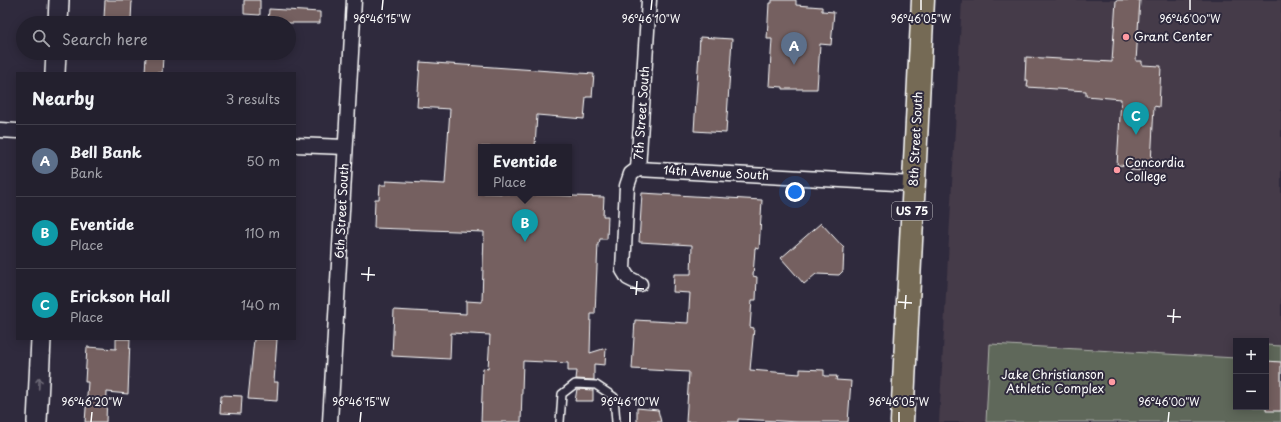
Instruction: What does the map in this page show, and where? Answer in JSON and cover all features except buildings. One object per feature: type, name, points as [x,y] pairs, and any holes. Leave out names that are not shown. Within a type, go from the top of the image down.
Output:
[{"type":"main road","name":"8th Street South","points":[[902,422],[922,0]]},
{"type":"street","points":[[58,16],[59,0]]},
{"type":"street","name":"6th Street South","points":[[330,422],[354,0]]},
{"type":"street","name":"7th Street South","points":[[640,284],[628,278],[623,270],[627,186],[630,174],[638,169],[649,0]]},
{"type":"street","points":[[55,72],[56,60]]},
{"type":"street","points":[[0,130],[16,131]]},
{"type":"street","points":[[296,145],[345,147]]},
{"type":"street","name":"14th Avenue South","points":[[638,169],[914,184]]},
{"type":"street","points":[[37,422],[41,340]]},
{"type":"lane","points":[[560,422],[562,394],[575,384],[596,384],[616,400],[616,422]]},
{"type":"shaded area","name":"Concordia College","points":[[962,0],[1281,0],[1281,422],[939,422]]},
{"type":"green space","name":"Jake Christianson Athletic Complex","points":[[990,344],[1233,358],[1233,410],[1269,410],[1269,345],[1281,346],[1281,422],[986,422]]},
{"type":"place","name":"Grant Center","points":[[1126,37]]},
{"type":"place","name":"Bell Bank","points":[[794,65]]},
{"type":"place","name":"Erickson Hall","points":[[1136,135]]},
{"type":"place","name":"Concordia College","points":[[1117,170]]},
{"type":"place","name":"Eventide","points":[[525,242]]},
{"type":"place","name":"Jake Christianson Athletic Complex","points":[[1112,382]]}]
